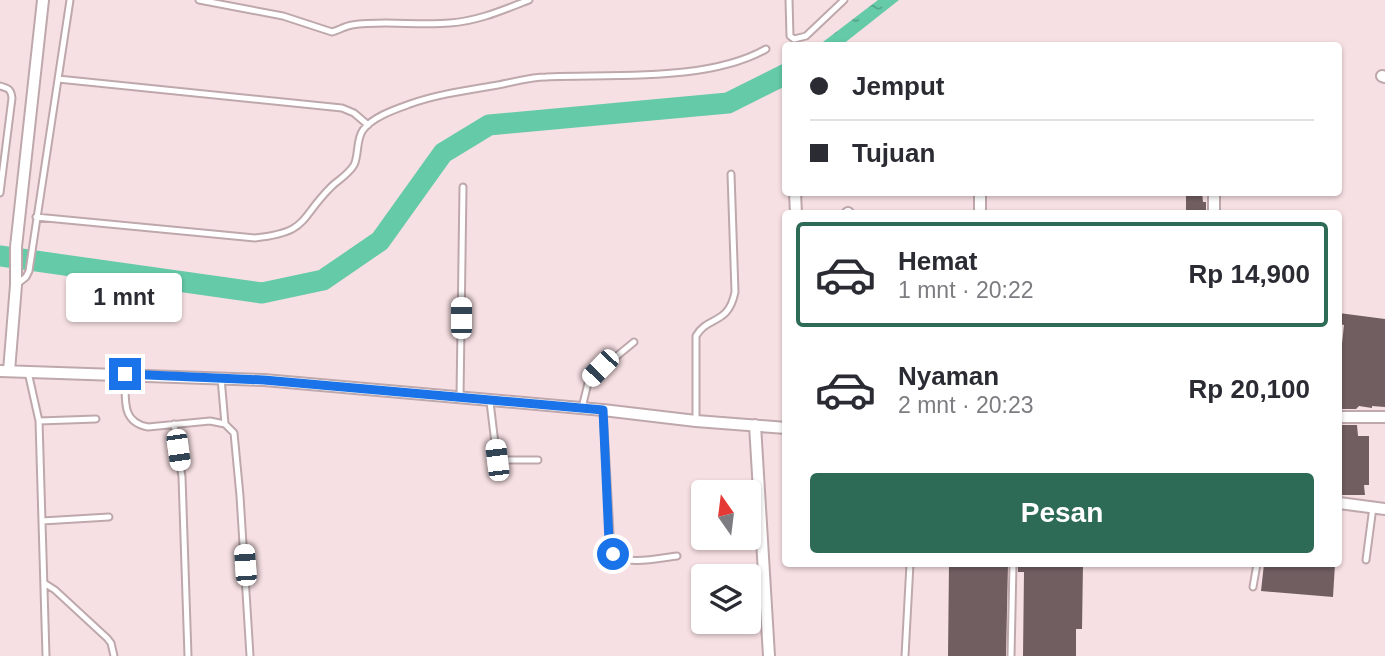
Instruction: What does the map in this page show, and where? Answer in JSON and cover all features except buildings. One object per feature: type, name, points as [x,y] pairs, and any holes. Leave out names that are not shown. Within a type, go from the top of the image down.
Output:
[{"type":"street","points":[[43,0],[16,247],[16,285],[4,371],[221,378],[782,428]]},
{"type":"street","points":[[1342,416],[1385,417]]},
{"type":"street","points":[[755,425],[769,656]]},
{"type":"street","points":[[1342,503],[1385,509]]},
{"type":"lane","points":[[16,285],[29,271],[70,0]]},
{"type":"lane","points":[[199,0],[283,16],[332,32],[364,23],[464,22],[528,0]]},
{"type":"lane","points":[[789,0],[788,29],[794,39],[806,36],[844,0]]},
{"type":"lane","points":[[36,218],[255,238],[277,236],[295,229],[329,189],[350,171],[355,162],[361,135],[368,125],[411,104],[453,93],[542,77],[626,75],[726,65],[766,49]]},
{"type":"lane","points":[[58,79],[342,108],[354,113],[368,125]]},
{"type":"lane","points":[[0,86],[11,92],[12,98],[0,193]]},
{"type":"lane","points":[[696,421],[696,336],[702,328],[726,313],[732,305],[735,292],[731,174]]},
{"type":"lane","points":[[460,399],[464,187]]},
{"type":"lane","points":[[582,408],[589,379],[634,342]]},
{"type":"lane","points":[[27,372],[39,421],[46,656]]},
{"type":"lane","points":[[125,374],[131,421],[148,427],[210,421],[225,424],[234,433],[250,656]]},
{"type":"lane","points":[[221,378],[225,424]]},
{"type":"lane","points":[[490,402],[497,460],[538,460]]},
{"type":"lane","points":[[603,410],[613,554],[623,559],[638,560],[677,556]]},
{"type":"lane","points":[[39,421],[96,419]]},
{"type":"lane","points":[[174,424],[182,477],[188,656]]},
{"type":"lane","points":[[1366,559],[1373,507]]},
{"type":"lane","points":[[42,522],[109,517]]},
{"type":"lane","points":[[905,656],[910,567]]},
{"type":"lane","points":[[1011,656],[1013,567]]},
{"type":"lane","points":[[1253,587],[1256,567]]},
{"type":"lane","points":[[44,583],[107,638],[114,656]]},
{"type":"water","points":[[878,0],[899,0],[846,42],[823,42]]},
{"type":"waterway","points":[[0,256],[262,293],[323,280],[380,241],[443,153],[489,125],[728,103],[782,76]]},
{"type":"route","points":[[125,374],[264,380],[603,410],[609,541],[613,554]]}]
